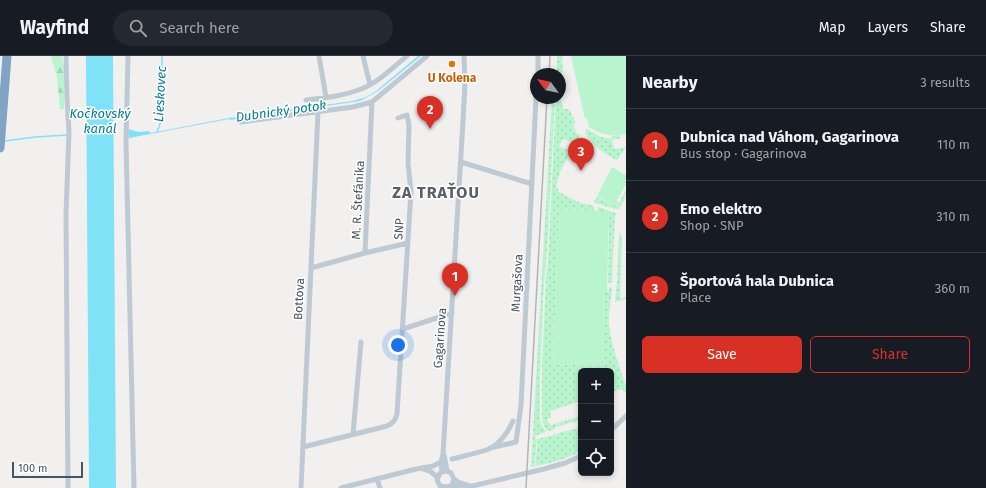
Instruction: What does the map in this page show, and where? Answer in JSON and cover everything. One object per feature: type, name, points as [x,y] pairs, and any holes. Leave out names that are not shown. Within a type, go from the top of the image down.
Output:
[{"type":"highway","points":[[0,148],[7,56]]},
{"type":"street","points":[[66,56],[69,132],[66,214],[68,488]]},
{"type":"street","points":[[128,56],[126,142],[134,488]]},
{"type":"street","points":[[319,56],[326,98]]},
{"type":"street","points":[[363,56],[370,85]]},
{"type":"street","points":[[306,100],[326,98],[362,89],[381,78],[407,56]]},
{"type":"street","points":[[241,122],[354,107],[372,102],[427,56]]},
{"type":"street","name":"Gagarinova","points":[[443,472],[465,84],[464,56]]},
{"type":"street","points":[[538,56],[538,68]]},
{"type":"street","name":"M. R. Štefánika","points":[[372,102],[365,253],[408,243]]},
{"type":"street","name":"Murgašova","points":[[452,459],[516,442],[521,404],[536,104]]},
{"type":"street","name":"Bottova","points":[[301,488],[318,112]]},
{"type":"street","name":"SNP","points":[[303,447],[387,426],[392,424],[397,414],[411,192],[411,180],[408,163],[409,125],[407,115],[398,118]]},
{"type":"street","points":[[461,162],[532,184]]},
{"type":"street","points":[[311,268],[365,253]]},
{"type":"street","points":[[403,329],[452,313]]},
{"type":"street","points":[[353,434],[361,342]]},
{"type":"street","points":[[614,427],[626,416]]},
{"type":"street","name":"Murgašova","points":[[490,448],[501,440],[510,428],[513,421]]},
{"type":"street","name":"Gagarinova","points":[[443,454],[441,462],[443,472]]},
{"type":"street","points":[[433,466],[443,472],[451,473],[453,482],[457,487],[464,488],[544,469],[578,457]]},
{"type":"street","points":[[341,488],[364,485],[377,479],[416,468],[433,466],[441,462]]},
{"type":"street","points":[[416,468],[426,469],[433,473],[437,477],[438,482],[442,487],[447,487],[453,482]]},
{"type":"street","points":[[437,477],[443,472]]},
{"type":"street","points":[[377,479],[380,488]]},
{"type":"green space","points":[[51,56],[62,56],[64,66],[64,109],[60,109],[57,77]]},
{"type":"green space","points":[[557,56],[564,56],[562,57],[563,68],[557,68]]},
{"type":"green space","points":[[571,56],[626,56],[626,134],[607,135],[589,127],[587,118],[585,119]]},
{"type":"green space","points":[[552,104],[555,104],[543,300],[540,379],[540,419],[546,432],[535,436],[535,439],[537,439],[534,467],[531,467]]},
{"type":"green space","points":[[556,104],[562,104],[563,109],[569,109],[576,123],[573,125],[577,134],[580,135],[575,144],[563,139],[559,146],[571,151],[560,172],[556,186],[559,192],[580,203],[594,206],[594,211],[559,210],[553,364],[602,366],[604,287],[607,287],[608,292],[609,287],[612,288],[609,325],[614,348],[626,386],[626,392],[624,393],[622,389],[614,391],[614,368],[578,368],[578,402],[550,411],[551,418],[547,419],[550,425],[578,417],[578,421],[547,431],[543,424],[542,417],[542,365]]},
{"type":"green space","points":[[587,129],[601,137],[611,139],[612,136],[620,135],[621,138],[612,140],[614,149],[625,147],[617,160],[595,146],[585,133]]},
{"type":"green space","points":[[612,167],[626,175],[626,184],[614,206],[597,196]]},
{"type":"green space","points":[[626,189],[626,195],[622,205],[618,209],[595,203],[594,201],[597,197],[614,206],[616,201],[619,203]]},
{"type":"green space","points":[[598,207],[616,213],[613,281],[608,283],[609,211],[598,211]]},
{"type":"green space","points":[[559,210],[609,211],[607,287],[604,287],[602,366],[553,364]]},
{"type":"green space","points":[[619,232],[622,237],[620,299],[625,297],[626,299],[615,302],[617,282]]},
{"type":"green space","points":[[578,428],[578,452],[547,464],[535,466],[538,439]]},
{"type":"water","name":"Kočkovský kanál","points":[[86,56],[113,56],[116,488],[89,488]]},
{"type":"water","points":[[418,56],[421,56],[378,91],[360,101],[229,119],[129,138],[128,129],[139,132],[149,131],[150,133],[229,118],[353,101],[366,97],[376,91]]},
{"type":"waterway","name":"Lieskovec","points":[[157,132],[161,121],[162,56]]},
{"type":"waterway","name":"Dubnický potok","points":[[5,141],[67,135]]},
{"type":"railway","points":[[549,68],[550,56]]},
{"type":"railway","points":[[526,488],[547,104]]},
{"type":"place","name":"U Kolena","points":[[452,64]]},
{"type":"place","name":"Emo elektro","points":[[430,129]]},
{"type":"place","name":"Športová hala Dubnica","points":[[581,171]]},
{"type":"place","name":"Dubnica nad Váhom, Gagarinova","points":[[455,296]]},
{"type":"district","name":"ZA TRAŤOU","points":[[436,192]]}]
